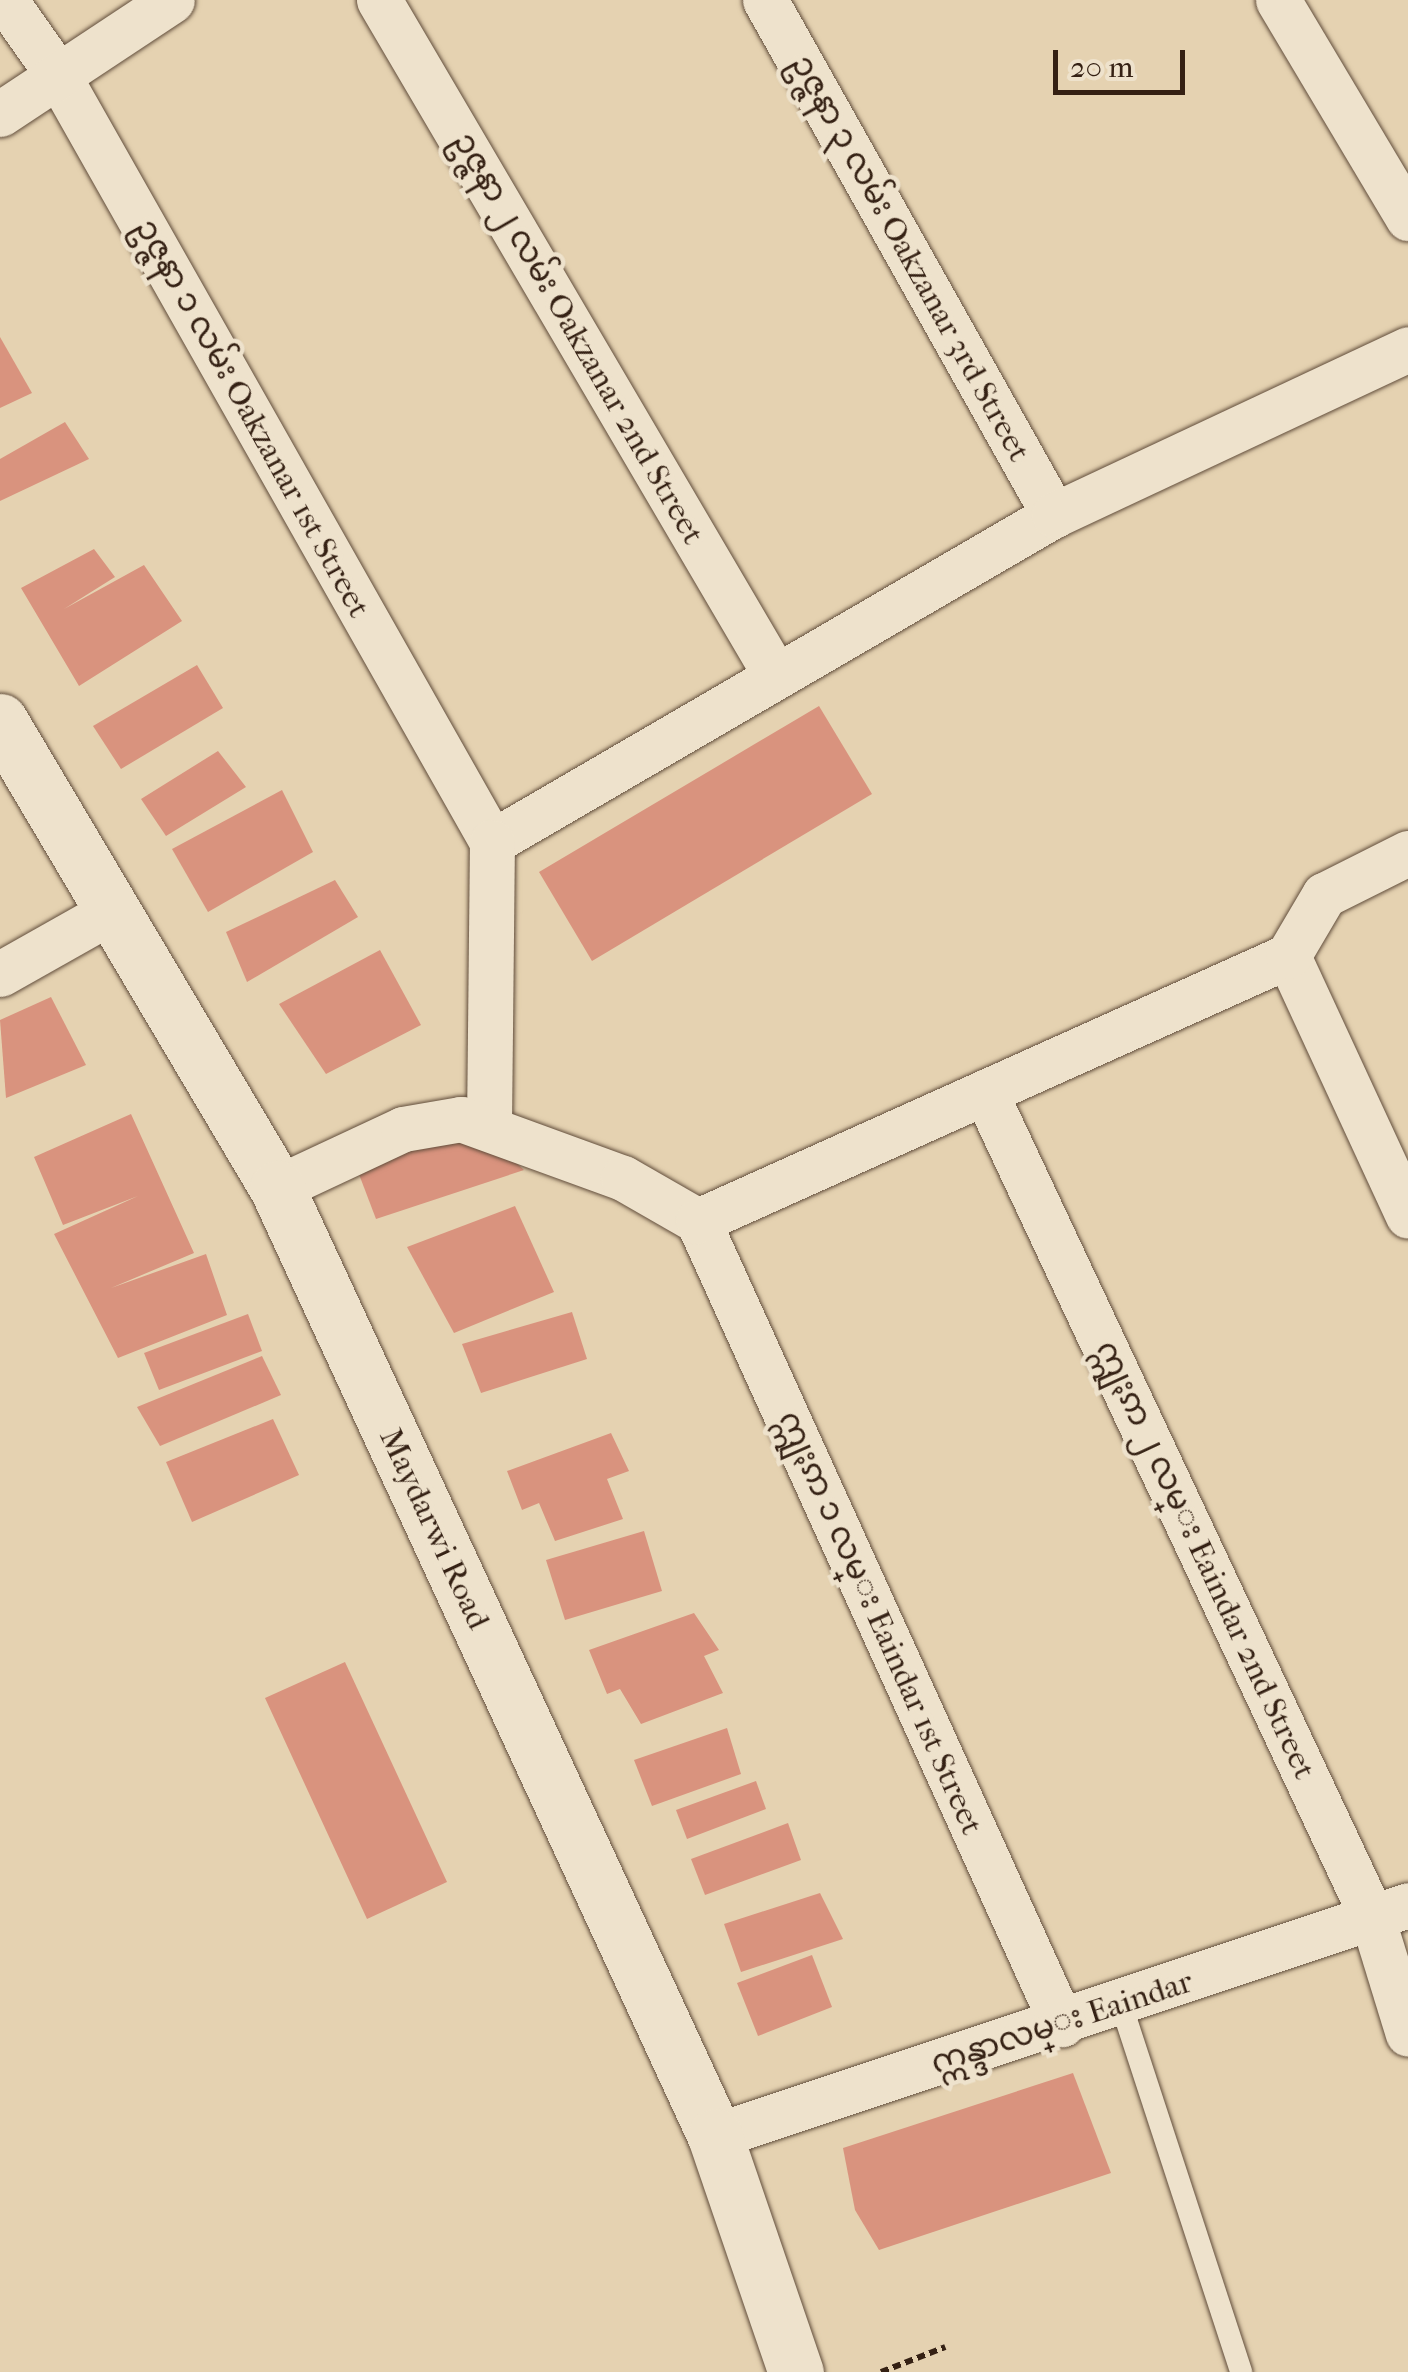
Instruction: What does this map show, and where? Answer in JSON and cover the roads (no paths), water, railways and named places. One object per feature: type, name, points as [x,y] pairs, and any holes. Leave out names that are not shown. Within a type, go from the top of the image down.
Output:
[{"type":"street","name":"ဥဇ္ဇနာ ၁ လမ်း Oakzanar 1st Street","points":[[5,0],[58,75],[492,842]]},
{"type":"street","points":[[0,114],[172,0]]},
{"type":"street","name":"ဥဇ္ဇနာ ၂ လမ်း Oakzanar 2nd Street","points":[[379,0],[776,676]]},
{"type":"street","name":"ဥဇ္ဇနာ ၃ လမ်း Oakzanar 3rd Street","points":[[766,0],[1054,515]]},
{"type":"street","points":[[1278,0],[1408,218]]},
{"type":"street","points":[[488,1126],[492,842],[1054,515],[1408,349]]},
{"type":"street","name":"Maydarwi Road","points":[[0,721],[277,1188],[714,2136],[796,2372]]},
{"type":"street","points":[[277,1188],[403,1130],[460,1119],[623,1178],[698,1221],[1288,956],[1324,894],[1408,853]]},
{"type":"street","points":[[0,974],[112,911]]},
{"type":"street","points":[[1288,956],[1408,1216]]},
{"type":"street","name":"ဣျႏၵာ ၂ လမ္း Eaindar 2nd Street","points":[[985,1092],[1390,1911],[1408,2034]]},
{"type":"street","name":"ဣျႏၵာ ၁ လမ္း Eaindar 1st Street","points":[[698,1221],[1062,2024]]},
{"type":"street","name":"ဣန္ဒာလမ္း Eaindar","points":[[714,2136],[1062,2024],[1390,1911]]},
{"type":"lane","points":[[1121,2004],[1242,2372]]}]
